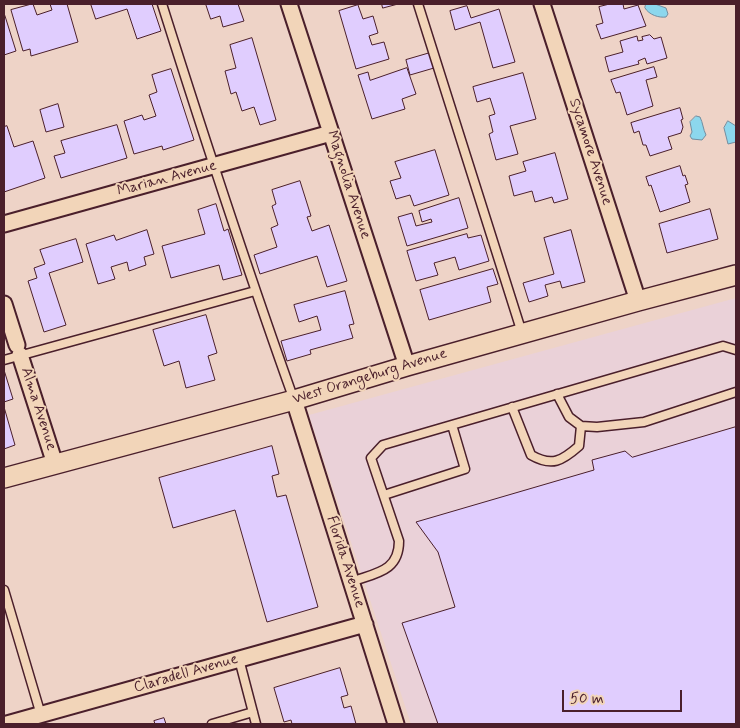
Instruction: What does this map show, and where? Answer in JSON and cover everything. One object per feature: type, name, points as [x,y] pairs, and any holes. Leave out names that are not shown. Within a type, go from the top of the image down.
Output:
[{"type":"street","name":"Magnolia Avenue","points":[[289,4],[407,366]]},
{"type":"street","name":"Sycamore Avenue","points":[[542,4],[638,301]]},
{"type":"street","name":"Marian Avenue","points":[[4,224],[331,133]]},
{"type":"street","name":"West Orangeburg Avenue","points":[[4,478],[294,400],[522,333],[736,275]]},
{"type":"street","name":"Alma Avenue","points":[[4,304],[55,464]]},
{"type":"street","name":"Florida Avenue","points":[[294,400],[396,724]]},
{"type":"street","name":"Claradell Avenue","points":[[7,724],[365,624]]},
{"type":"lane","points":[[162,4],[213,166],[255,292],[294,400]]},
{"type":"lane","points":[[418,4],[522,333]]},
{"type":"lane","points":[[4,360],[18,350],[255,292]]},
{"type":"lane","points":[[351,582],[389,569],[399,553],[399,541],[371,458],[383,445],[723,346],[736,350]]},
{"type":"lane","points":[[557,394],[569,417],[581,426],[597,427],[644,422],[736,392]]},
{"type":"lane","points":[[512,407],[531,455],[542,461],[564,460],[579,446],[581,426]]},
{"type":"lane","points":[[384,495],[465,469],[452,425]]},
{"type":"lane","points":[[4,590],[41,715]]},
{"type":"lane","points":[[239,660],[256,724]]},
{"type":"lane","points":[[212,724],[253,712]]},
{"type":"shaded area","points":[[736,298],[736,724],[411,724],[309,415]]},
{"type":"water","points":[[646,4],[655,4],[666,8],[668,14],[666,17],[654,16],[645,8]]},
{"type":"water","points":[[696,116],[700,117],[706,135],[702,140],[692,139],[690,136],[692,132],[690,122]]},
{"type":"water","points":[[728,121],[736,126],[736,142],[728,144],[724,128]]},
{"type":"building","points":[[33,4],[37,15],[52,10],[50,4],[67,4],[78,42],[31,56],[30,49],[23,51],[11,10]]},
{"type":"building","points":[[91,4],[152,4],[161,31],[137,39],[127,9],[96,19]]},
{"type":"building","points":[[206,4],[238,4],[244,21],[223,27],[220,16],[211,19]]},
{"type":"building","points":[[382,4],[398,4],[383,8]]},
{"type":"building","points":[[610,4],[623,4],[624,9],[638,5],[646,26],[601,39],[596,25],[603,23],[599,7]]},
{"type":"building","points":[[358,5],[363,19],[373,16],[378,33],[369,36],[372,45],[384,42],[389,59],[356,69],[339,11]]},
{"type":"building","points":[[467,6],[471,18],[499,9],[515,62],[493,68],[480,22],[455,30],[450,11]]},
{"type":"building","points":[[4,17],[16,51],[4,55]]},
{"type":"building","points":[[650,35],[654,39],[661,37],[667,58],[647,64],[645,58],[638,61],[639,64],[609,72],[605,57],[623,52],[620,41],[637,36],[638,41],[643,40],[642,37]]},
{"type":"building","points":[[252,38],[276,120],[260,125],[254,107],[242,111],[236,92],[231,94],[225,71],[236,68],[230,45]]},
{"type":"building","points":[[430,53],[434,68],[410,75],[406,60]]},
{"type":"building","points":[[654,67],[657,77],[646,80],[653,106],[627,115],[620,92],[616,93],[611,80]]},
{"type":"building","points":[[407,68],[416,94],[402,99],[405,109],[372,119],[358,75],[368,72],[370,80]]},
{"type":"building","points":[[171,69],[194,140],[163,150],[162,146],[134,154],[124,121],[142,115],[144,120],[156,116],[149,95],[157,92],[152,75]]},
{"type":"building","points":[[523,73],[536,119],[510,126],[518,154],[496,160],[489,134],[493,132],[489,116],[495,114],[490,98],[477,102],[473,87]]},
{"type":"building","points":[[58,104],[64,127],[46,132],[40,110]]},
{"type":"building","points":[[680,108],[683,127],[681,133],[668,137],[672,149],[650,156],[646,145],[643,145],[639,131],[634,133],[631,123]]},
{"type":"building","points":[[117,125],[127,158],[61,178],[54,156],[65,153],[61,141]]},
{"type":"building","points":[[7,126],[14,147],[33,141],[45,178],[4,192],[4,127]]},
{"type":"building","points":[[435,150],[449,195],[414,206],[410,195],[396,199],[390,181],[401,178],[395,162]]},
{"type":"building","points":[[555,153],[568,199],[554,203],[552,197],[535,202],[532,191],[514,196],[509,176],[526,171],[523,162]]},
{"type":"building","points":[[680,166],[688,184],[685,185],[690,202],[660,212],[651,185],[649,186],[646,177]]},
{"type":"building","points":[[300,181],[311,216],[307,217],[312,231],[329,225],[347,281],[327,287],[317,256],[260,274],[254,255],[277,247],[271,228],[278,225],[272,206],[276,204],[272,190]]},
{"type":"building","points":[[459,198],[468,228],[407,246],[398,217],[412,213],[416,226],[432,222],[431,219],[422,222],[419,211]]},
{"type":"building","points":[[216,204],[224,231],[228,229],[242,275],[223,280],[219,265],[171,278],[162,246],[205,234],[198,210]]},
{"type":"building","points":[[710,209],[718,239],[667,253],[659,224]]},
{"type":"building","points":[[147,230],[154,254],[144,257],[146,265],[129,271],[127,262],[111,267],[115,279],[98,284],[86,244],[114,235],[116,240]]},
{"type":"building","points":[[571,230],[585,282],[562,288],[560,281],[545,285],[548,296],[529,302],[523,283],[554,274],[544,238]]},
{"type":"building","points":[[467,234],[468,238],[481,235],[489,261],[459,270],[455,257],[434,263],[438,275],[416,281],[407,251]]},
{"type":"building","points":[[76,239],[83,262],[49,273],[66,325],[44,332],[28,281],[37,278],[34,268],[45,264],[40,250]]},
{"type":"building","points":[[493,269],[498,284],[487,287],[491,302],[429,320],[420,290]]},
{"type":"building","points":[[345,291],[354,324],[349,325],[353,338],[310,350],[311,354],[287,361],[281,341],[321,330],[317,316],[299,322],[294,305]]},
{"type":"building","points":[[206,315],[217,353],[208,356],[215,380],[186,388],[179,361],[164,366],[153,330]]},
{"type":"building","points":[[4,370],[13,399],[4,402]]},
{"type":"building","points":[[4,407],[15,445],[4,449]]},
{"type":"building","points":[[736,427],[736,724],[438,724],[402,623],[455,607],[438,552],[416,522],[594,470],[592,460],[625,451],[632,457]]},
{"type":"building","points":[[272,446],[279,474],[272,476],[277,497],[286,495],[318,607],[267,622],[235,510],[173,528],[159,478]]},
{"type":"building","points":[[340,668],[348,695],[341,697],[344,708],[351,706],[356,724],[292,724],[291,720],[284,722],[274,688]]},
{"type":"building","points":[[164,718],[166,724],[155,724],[154,721]]}]
